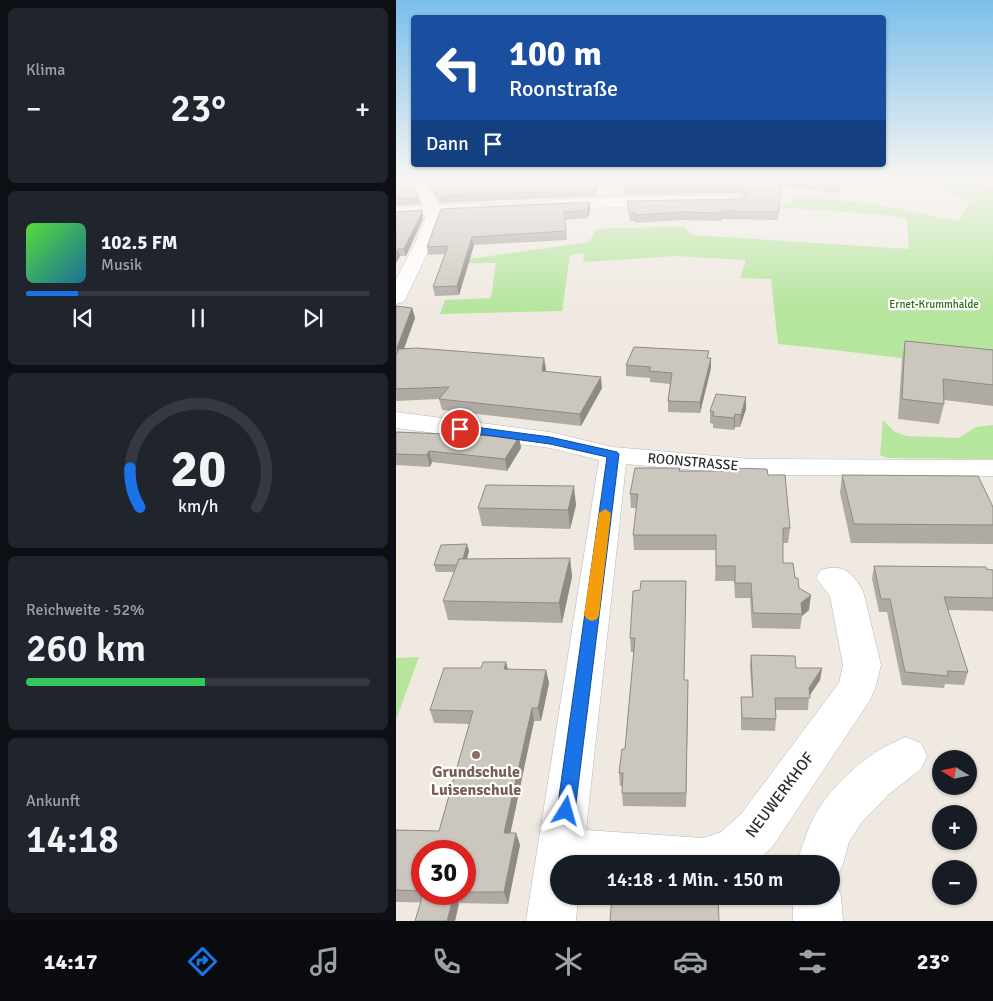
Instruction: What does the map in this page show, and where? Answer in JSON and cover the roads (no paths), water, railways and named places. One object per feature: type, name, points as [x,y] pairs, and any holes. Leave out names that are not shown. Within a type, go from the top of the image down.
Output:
[{"type":"street","points":[[396,298],[431,223]]},
{"type":"street","name":"ROONSTRASSE","points":[[396,420],[550,440],[613,454],[779,468],[993,468]]},
{"type":"street","points":[[560,855],[613,454]]},
{"type":"street","name":"NEUWERKHOF","points":[[722,855],[734,851],[757,830],[856,689],[862,665],[846,591],[833,578]]},
{"type":"street","points":[[823,855],[830,832],[850,800],[889,767],[906,756]]},
{"type":"street","points":[[551,921],[553,905]]},
{"type":"street","points":[[817,905],[818,921]]},
{"type":"place","name":"Grundschule Luisenschule","points":[[476,755]]},
{"type":"park label","name":"Ernet-Krummhalde","points":[[934,304]]}]
